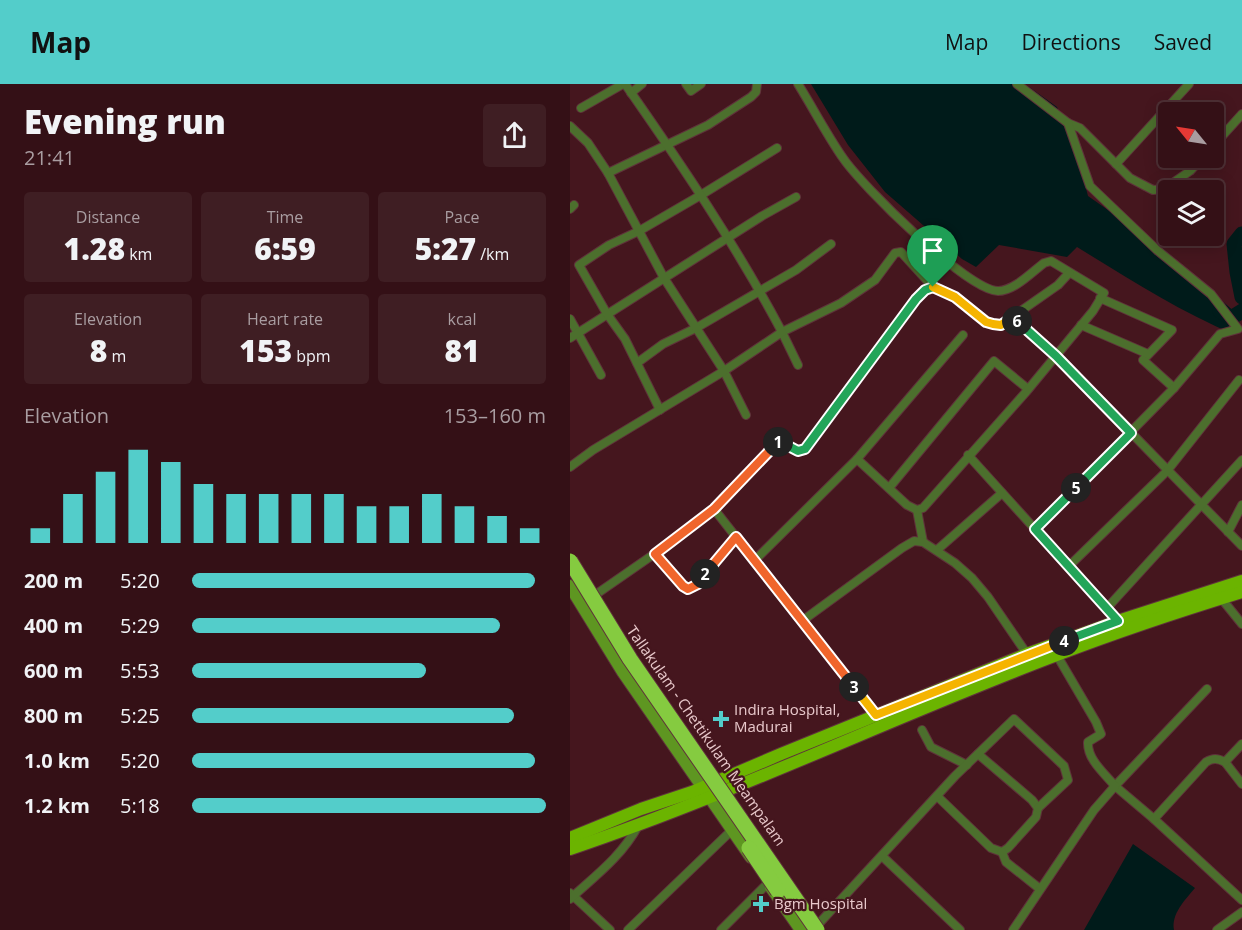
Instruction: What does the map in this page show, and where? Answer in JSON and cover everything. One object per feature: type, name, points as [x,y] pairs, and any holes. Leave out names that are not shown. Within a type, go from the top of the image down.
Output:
[{"type":"highway","name":"Tallakulam - Chettikulam Meampalam","points":[[570,561],[630,659],[813,929]]},
{"type":"highway","name":"Tallakulam - Chettikulam Meampalam","points":[[570,581],[633,682],[813,929]]},
{"type":"main road","points":[[570,554],[632,656],[727,792],[813,929]]},
{"type":"main road","points":[[570,849],[727,792],[1054,651],[1118,621],[1242,581]]},
{"type":"main road","points":[[570,586],[618,665],[768,883],[813,929]]},
{"type":"main road","points":[[570,838],[704,787],[1027,654],[1054,651],[1242,592]]},
{"type":"street","points":[[581,108],[624,84],[701,195],[759,290],[798,365]]},
{"type":"street","points":[[631,93],[642,84]]},
{"type":"street","points":[[686,84],[691,91],[701,84]]},
{"type":"street","points":[[608,173],[708,125],[751,98],[756,92],[757,84]]},
{"type":"street","points":[[798,84],[843,159],[873,193],[961,272],[982,286],[1001,291],[1010,288],[1044,263],[1051,261],[1104,293],[1028,390],[923,508],[917,510],[907,505],[857,459]]},
{"type":"street","points":[[1017,84],[1068,123],[1080,128],[1116,164],[1142,185],[1153,190],[1164,189],[1193,168]]},
{"type":"street","points":[[1116,164],[1189,84]]},
{"type":"street","points":[[1224,134],[1242,114]]},
{"type":"street","points":[[1035,529],[1174,388],[1220,334],[1238,329],[1211,294],[1157,250],[1090,186],[1068,123]]},
{"type":"street","points":[[570,126],[588,143],[608,173],[664,278],[724,371],[746,415]]},
{"type":"street","points":[[660,410],[625,339],[607,314],[579,265],[609,245],[639,231],[777,148]]},
{"type":"street","points":[[574,336],[727,238],[796,197]]},
{"type":"street","points":[[637,363],[663,344],[696,328],[796,270],[831,244]]},
{"type":"street","points":[[570,467],[593,450],[724,371],[782,332],[841,303],[875,280],[895,253],[901,252],[933,287],[955,297],[986,322],[1001,325],[1058,285],[1069,273]]},
{"type":"street","points":[[595,595],[655,554],[714,509],[779,441],[798,451],[805,449],[916,299],[925,290],[933,287]]},
{"type":"street","points":[[1101,298],[1172,330],[1143,360],[1174,388]]},
{"type":"street","points":[[1013,317],[1056,356],[1242,546]]},
{"type":"street","points":[[570,318],[574,336],[601,375]]},
{"type":"street","points":[[1081,325],[1148,354]]},
{"type":"street","points":[[754,561],[857,459],[963,335]]},
{"type":"street","points":[[889,488],[994,361],[1028,390]]},
{"type":"street","points":[[1069,566],[1167,471],[1239,380]]},
{"type":"street","points":[[968,455],[1118,621]]},
{"type":"street","points":[[1107,608],[1242,460]]},
{"type":"street","points":[[937,550],[1002,493]]},
{"type":"street","points":[[1228,532],[1242,504]]},
{"type":"street","points":[[714,509],[876,715]]},
{"type":"street","points":[[917,510],[923,542]]},
{"type":"street","points":[[655,554],[683,586],[692,588],[736,537]]},
{"type":"street","points":[[802,621],[902,548],[914,541],[923,542],[937,550],[972,578],[988,597],[1027,654]]},
{"type":"street","points":[[1221,598],[1242,624]]},
{"type":"street","points":[[1054,651],[1101,734],[1088,742],[1092,758],[1115,786],[1242,900]]},
{"type":"street","points":[[1013,930],[1094,810],[1207,689]]},
{"type":"street","points":[[813,929],[937,796],[1014,719],[1064,766],[1068,780],[1038,808],[1036,817],[1002,852]]},
{"type":"street","points":[[922,730],[931,747],[967,765]]},
{"type":"street","points":[[1225,762],[1242,744]]},
{"type":"street","points":[[978,754],[1032,800],[1038,808]]},
{"type":"street","points":[[1154,819],[1212,758],[1225,762],[1242,784]]},
{"type":"street","points":[[937,796],[991,848],[1002,852],[1006,862],[1040,889]]},
{"type":"street","points":[[609,930],[571,896],[602,871],[623,850],[638,826]]},
{"type":"street","points":[[628,930],[732,830]]},
{"type":"street","points":[[882,856],[960,930]]},
{"type":"street","points":[[721,930],[768,883]]},
{"type":"street","points":[[1217,930],[1242,912]]},
{"type":"water","points":[[811,84],[1025,84],[1057,107],[1077,154],[1088,196],[1165,250],[1237,314],[1240,325],[1235,335],[1214,326],[1135,283],[1077,247],[1067,257],[999,245],[976,267],[962,259],[885,192],[848,145]]},
{"type":"water","points":[[1133,844],[1195,888],[1177,913],[1174,930],[1084,930]]},
{"type":"waterway","points":[[1242,234],[1234,244],[1242,297]]},
{"type":"waterway","points":[[1220,311],[1231,318],[1242,311]]},
{"type":"waterway","points":[[774,765],[806,751]]},
{"type":"place","name":"Indira Hospital, Madurai","points":[[721,719]]},
{"type":"place","name":"Bgm Hospital","points":[[761,904]]},
{"type":"route","points":[[933,287],[955,297],[986,322],[1001,325],[1013,317],[1056,356],[1131,433],[1035,529],[1118,621],[1027,654],[876,715],[736,537],[698,584],[688,589],[655,554],[714,509],[779,441],[798,451],[805,449],[916,299],[925,290],[933,287]]}]
